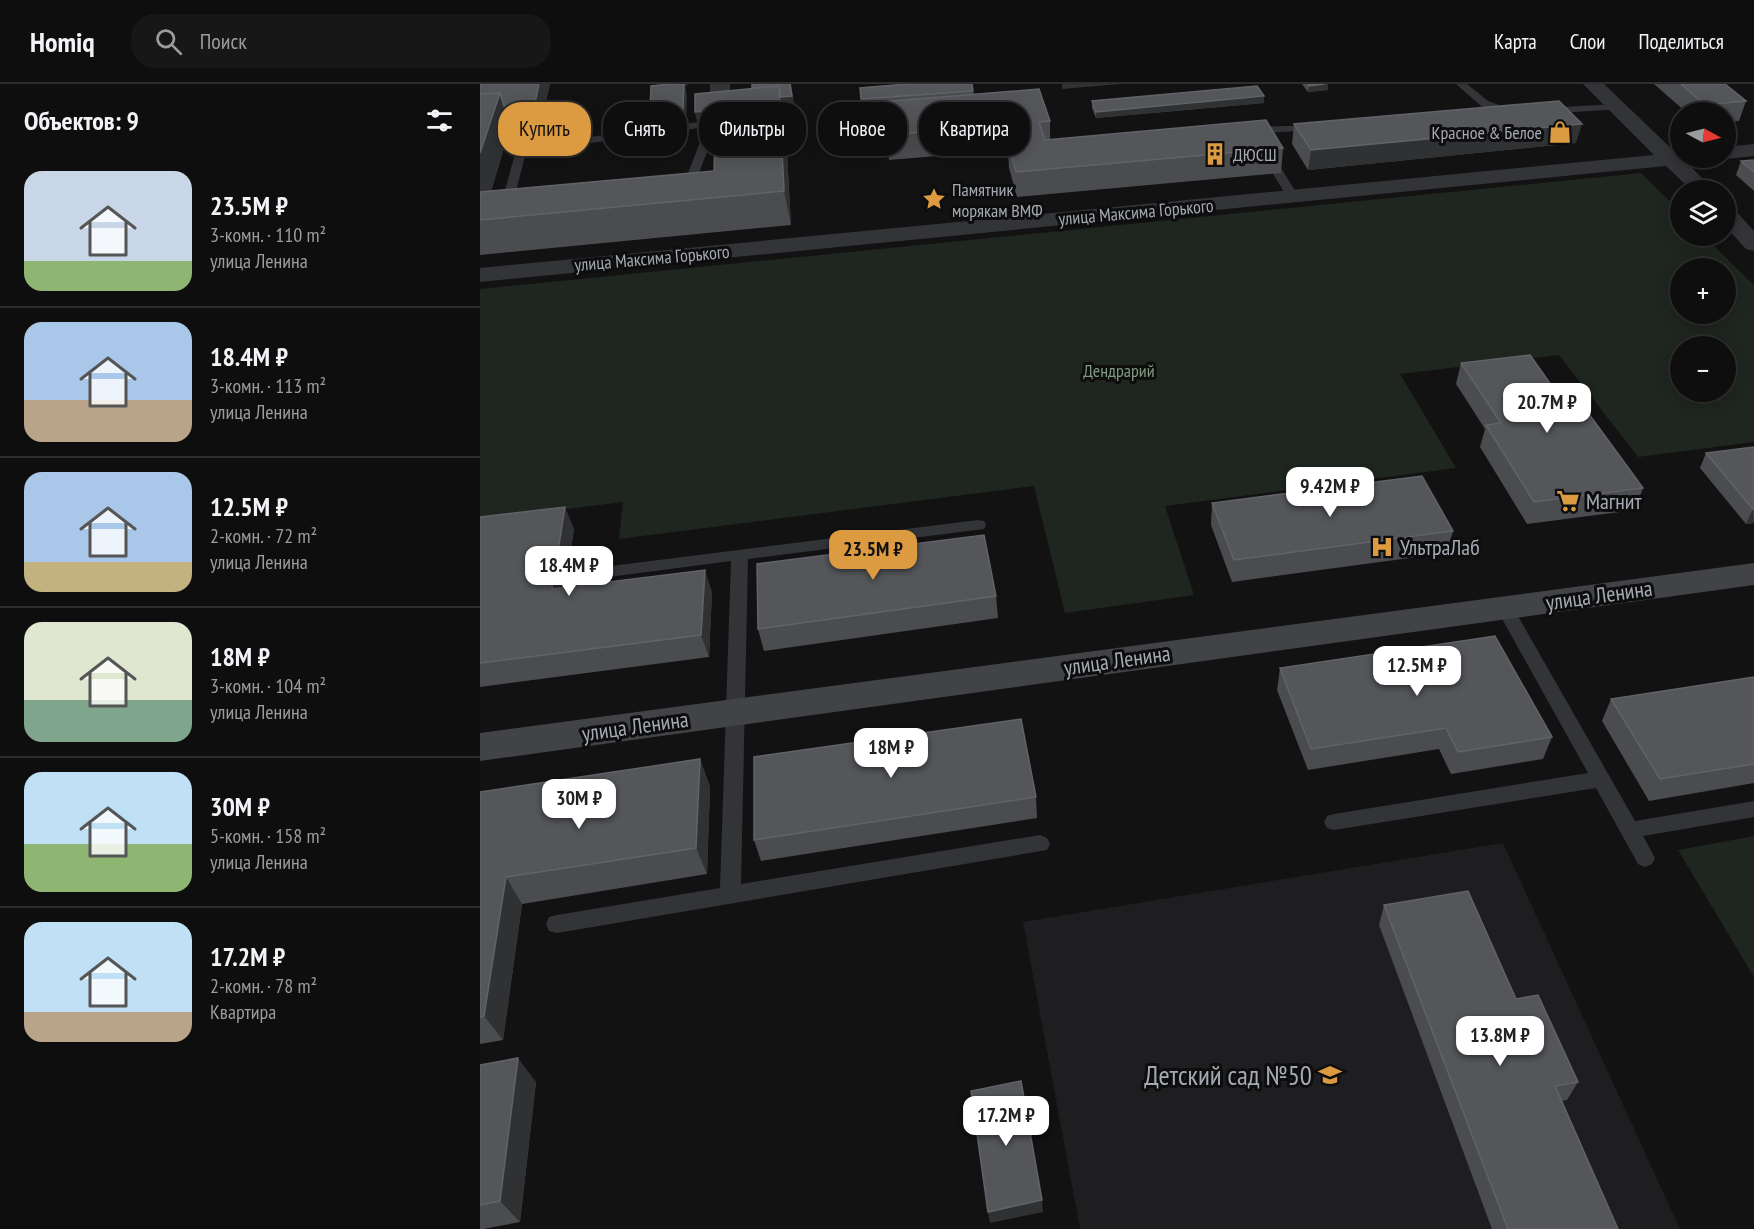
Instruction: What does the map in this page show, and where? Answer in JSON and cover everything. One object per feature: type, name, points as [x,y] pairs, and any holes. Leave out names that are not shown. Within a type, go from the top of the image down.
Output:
[{"type":"street","points":[[720,84],[720,102]]},
{"type":"street","points":[[1593,84],[1670,150]]},
{"type":"street","points":[[1736,152],[1754,150]]},
{"type":"street","name":"улица Максима Горького","points":[[480,275],[1670,159]]},
{"type":"street","points":[[1736,224],[1754,243]]},
{"type":"street","name":"улица Ленина","points":[[480,747],[1753,575]]},
{"type":"lane","points":[[1461,84],[1474,98],[1491,107],[1519,113]]},
{"type":"lane","points":[[1484,116],[1618,107]]},
{"type":"lane","points":[[713,123],[684,199],[504,215],[521,149],[713,123]]},
{"type":"lane","points":[[1293,197],[1252,130],[1333,127]]},
{"type":"lane","points":[[601,572],[978,525]]},
{"type":"lane","points":[[730,895],[740,554]]},
{"type":"lane","points":[[1504,608],[1645,858]]},
{"type":"lane","points":[[1334,822],[1600,779]]},
{"type":"lane","points":[[1630,830],[1754,810]]},
{"type":"lane","points":[[557,924],[1040,844]]},
{"type":"shaded area","name":"Детский сад №50","points":[[1503,843],[1680,1229],[1080,1229],[1023,922]]},
{"type":"green space","name":"Дендрарий","points":[[1641,173],[1670,201],[1670,246],[1714,246],[1726,258],[1670,258],[1670,324],[1736,324],[1736,267],[1754,285],[1754,442],[1638,457],[1559,355],[1400,374],[1456,468],[1165,506],[1194,595],[1065,613],[1034,486],[619,539],[623,502],[480,520],[480,289]]},
{"type":"green space","points":[[1754,836],[1754,977],[1678,850]]},
{"type":"building","points":[[480,84],[539,84],[535,102],[503,102],[500,93],[480,94]]},
{"type":"building","points":[[684,84],[683,102],[650,102],[651,86]]},
{"type":"building","points":[[752,84],[790,84],[792,96],[781,97],[779,86],[752,88]]},
{"type":"building","points":[[907,84],[972,84],[973,91],[861,99],[860,88]]},
{"type":"building","points":[[1681,84],[1725,84],[1746,101],[1736,102],[1702,102]]},
{"type":"building","points":[[779,86],[780,102],[699,102],[699,112],[695,112],[695,94]]},
{"type":"building","points":[[1257,86],[1264,96],[1096,112],[1092,101]]},
{"type":"building","points":[[1039,89],[1050,121],[1039,122],[1045,140],[1266,120],[1283,148],[1016,172],[1012,156],[1030,156],[1030,102],[919,102],[919,132],[907,133],[907,102],[881,102]]},
{"type":"building","points":[[500,93],[480,153],[480,94]]},
{"type":"building","points":[[1559,101],[1582,124],[1311,150],[1294,124]]},
{"type":"building","points":[[714,156],[782,156],[784,191],[480,220],[480,192],[714,171]]},
{"type":"building","points":[[1754,160],[1754,172],[1741,161]]},
{"type":"building","points":[[1530,355],[1573,416],[1589,414],[1643,488],[1534,502],[1486,425],[1501,423],[1461,363]]},
{"type":"building","points":[[1754,447],[1754,509],[1753,509],[1706,453]]},
{"type":"building","points":[[1422,476],[1453,531],[1234,560],[1212,503]]},
{"type":"building","points":[[565,507],[552,589],[705,570],[701,635],[480,663],[480,517]]},
{"type":"building","points":[[984,535],[996,596],[758,629],[757,564]]},
{"type":"building","points":[[1495,636],[1552,737],[1458,752],[1446,728],[1311,749],[1280,668]]},
{"type":"building","points":[[1754,677],[1754,764],[1660,779],[1611,699]]},
{"type":"building","points":[[1021,719],[1036,797],[754,840],[754,757]]},
{"type":"building","points":[[700,759],[696,848],[506,877],[484,1016],[480,1017],[480,792]]},
{"type":"building","points":[[1468,891],[1516,999],[1538,995],[1578,1082],[1555,1086],[1618,1229],[1508,1229],[1384,905]]},
{"type":"building","points":[[518,1058],[500,1201],[480,1205],[480,1065]]},
{"type":"building","points":[[1021,1081],[1042,1200],[988,1212],[971,1091]]},
{"type":"place","name":"Красное & Белое","points":[[1560,132]]},
{"type":"place","name":"ДЮСШ","points":[[1215,154]]},
{"type":"place","name":"Памятник морякам ВМФ","points":[[934,199]]},
{"type":"place","name":"Магнит","points":[[1568,501]]},
{"type":"place","name":"УльтраЛаб","points":[[1382,547]]},
{"type":"place","name":"Детский сад №50","points":[[1330,1075]]}]
